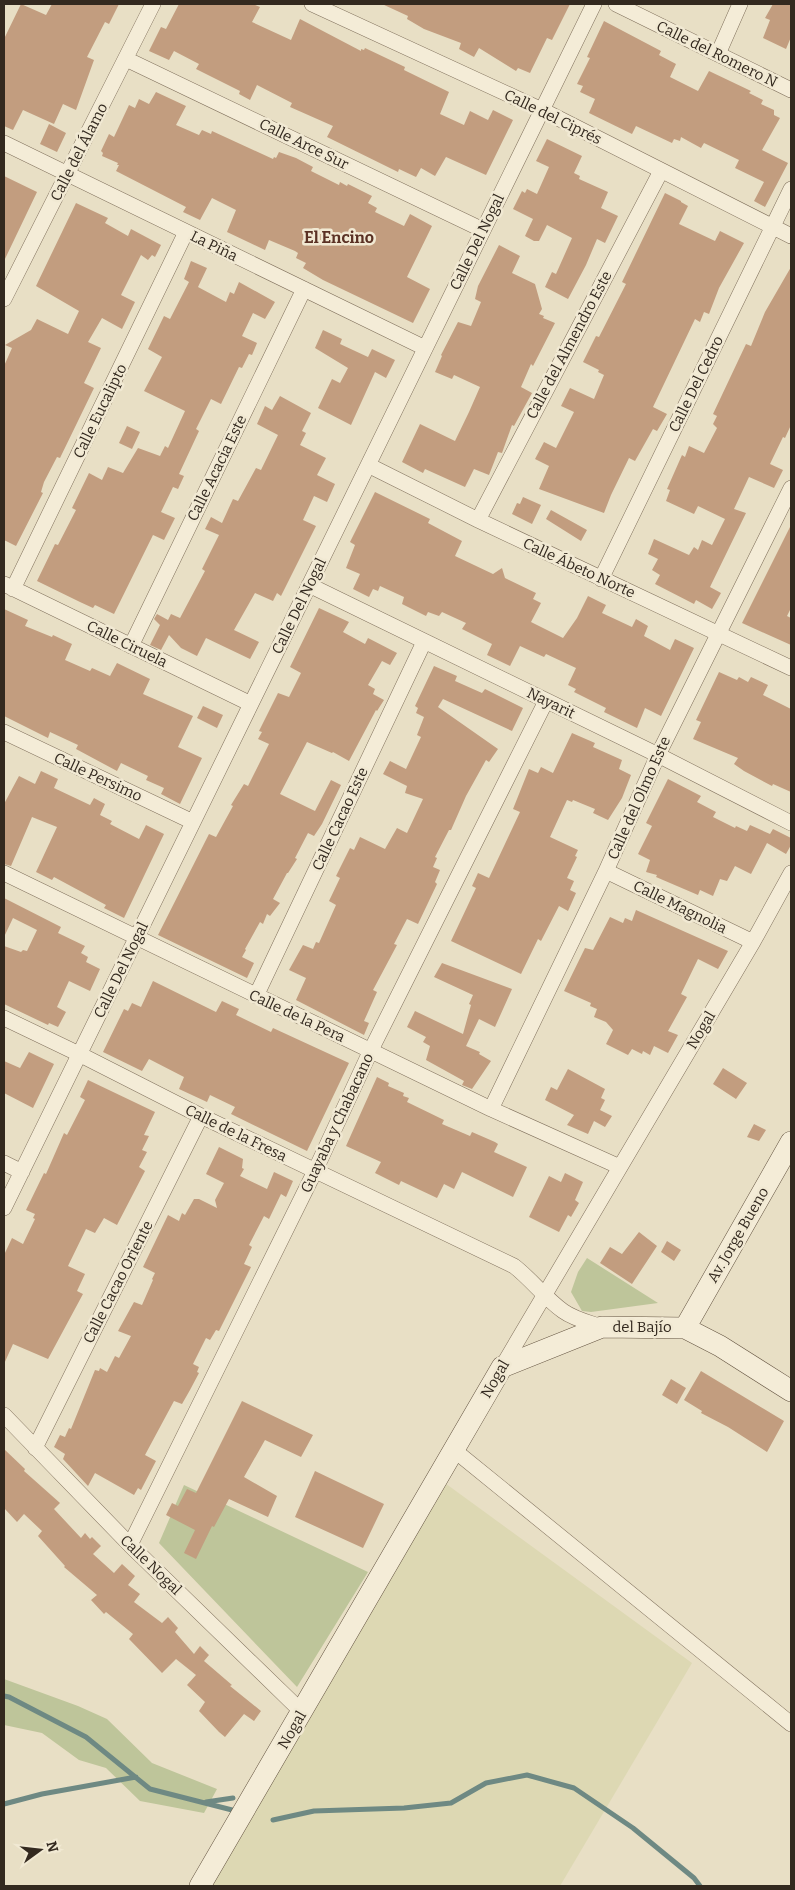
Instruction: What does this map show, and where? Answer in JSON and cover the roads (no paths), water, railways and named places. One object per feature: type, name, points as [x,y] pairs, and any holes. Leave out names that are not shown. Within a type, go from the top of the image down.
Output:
[{"type":"street","name":"Calle del Álamo","points":[[4,297],[68,175],[153,4]]},
{"type":"street","name":"Calle del Ciprés","points":[[312,4],[542,110],[791,236]]},
{"type":"street","name":"Calle Del Nogal","points":[[4,1208],[594,4]]},
{"type":"street","name":"Calle del Romero N","points":[[616,4],[791,90]]},
{"type":"street","points":[[718,54],[740,4]]},
{"type":"street","name":"Calle Arce Sur","points":[[126,58],[483,230]]},
{"type":"street","name":"La Piña","points":[[4,143],[425,348]]},
{"type":"street","name":"Calle del Almendro Este","points":[[478,520],[660,171]]},
{"type":"street","name":"Calle Del Cedro","points":[[601,579],[791,190]]},
{"type":"street","name":"Calle Eucalipto","points":[[9,587],[186,232]]},
{"type":"street","name":"Calle Acacia Este","points":[[131,646],[304,289]]},
{"type":"street","name":"Calle Ábeto Norte","points":[[368,465],[478,520],[791,668]]},
{"type":"street","name":"Calle del Olmo Este","points":[[491,1109],[606,872],[658,755],[718,634],[784,521],[791,488]]},
{"type":"street","name":"Nayarit","points":[[309,585],[658,755],[791,823]]},
{"type":"street","name":"Calle Ciruela","points":[[9,587],[251,704]]},
{"type":"street","name":"Calle Cacao Este","points":[[256,996],[424,642]]},
{"type":"street","name":"Guayaba y Chabacano","points":[[130,1545],[315,1171],[371,1050],[546,701]]},
{"type":"street","name":"Calle Persimo","points":[[4,732],[193,822]]},
{"type":"street","name":"Calle Magnolia","points":[[606,872],[753,942]]},
{"type":"street","name":"Nogal","points":[[200,1886],[544,1295],[753,942],[791,872]]},
{"type":"street","name":"Calle de la Pera","points":[[4,874],[491,1109],[620,1167]]},
{"type":"street","name":"Calle de la Fresa","points":[[4,1018],[201,1116],[514,1266],[529,1277],[544,1295]]},
{"type":"street","name":"Calle Cacao Oriente","points":[[35,1448],[201,1116]]},
{"type":"street","name":"Av. Jorge Bueno","points":[[684,1328],[791,1142]]},
{"type":"street","points":[[4,1163],[22,1172]]},
{"type":"street","name":"del Bajío","points":[[544,1295],[564,1312],[602,1327],[684,1328],[720,1346],[791,1391]]},
{"type":"street","points":[[502,1367],[602,1327]]},
{"type":"street","name":"Calle Nogal","points":[[4,1415],[130,1545],[302,1712]]},
{"type":"street","points":[[454,1450],[791,1724]]},
{"type":"waterway","points":[[4,1696],[86,1737],[150,1789],[236,1811]]},
{"type":"waterway","points":[[273,1820],[314,1811],[404,1808],[451,1803],[486,1783],[527,1775],[574,1788],[633,1828],[694,1878],[700,1886]]},
{"type":"waterway","points":[[4,1804],[42,1794],[136,1777]]},
{"type":"waterway","points":[[206,1802],[233,1798]]},
{"type":"district","name":"El Encino","points":[[339,237]]}]
